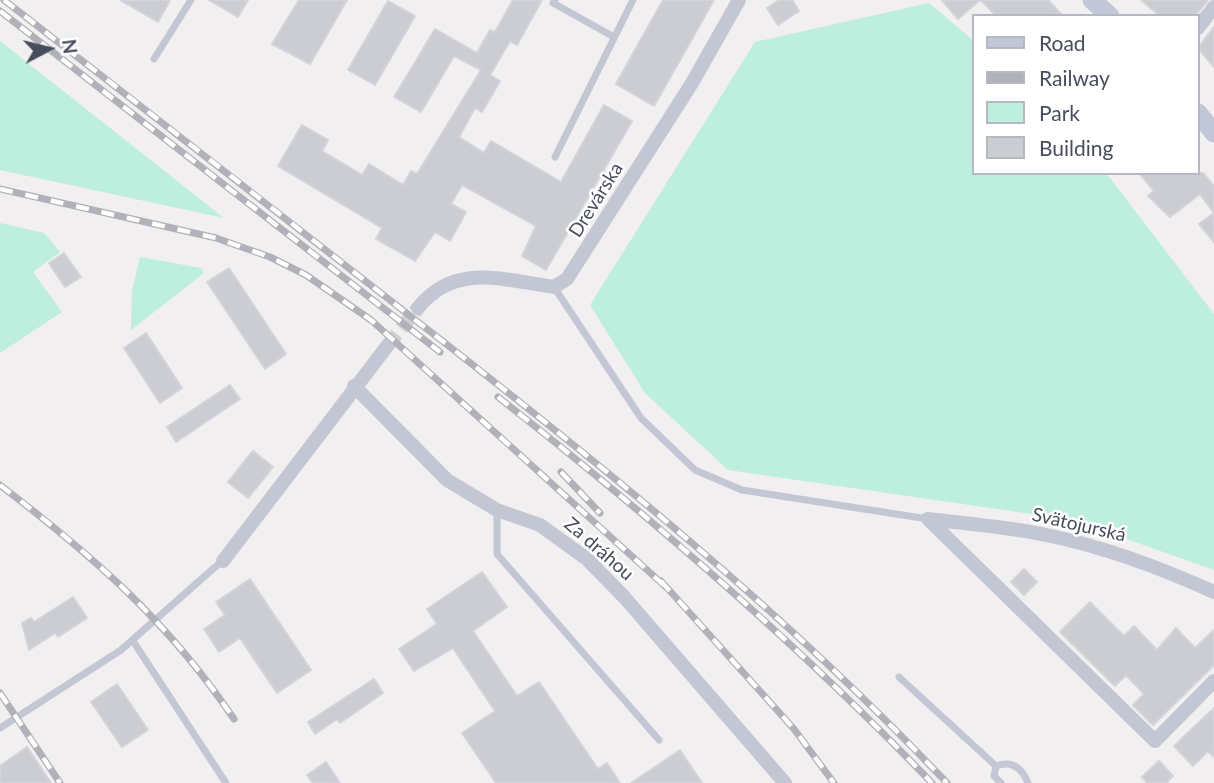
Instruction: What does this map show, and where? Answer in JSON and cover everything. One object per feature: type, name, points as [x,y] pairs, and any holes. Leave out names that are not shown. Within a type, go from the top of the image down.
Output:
[{"type":"main road","points":[[1092,0],[1108,14]]},
{"type":"main road","points":[[1200,116],[1214,133]]},
{"type":"street","name":"Drevárska","points":[[554,287],[578,266],[692,83],[739,0]]},
{"type":"street","points":[[1200,24],[1214,7]]},
{"type":"street","points":[[418,308],[444,284],[462,277],[554,287]]},
{"type":"street","points":[[223,561],[354,386],[388,345]]},
{"type":"street","name":"Za dráhou","points":[[354,386],[447,480],[497,510],[540,525],[587,559],[625,598],[785,783]]},
{"type":"street","points":[[928,519],[1156,741],[1214,681]]},
{"type":"street","name":"Svätojurská","points":[[928,519],[1048,535],[1104,548],[1157,566],[1214,592]]},
{"type":"lane","points":[[154,59],[191,0]]},
{"type":"lane","points":[[555,0],[553,3],[614,37]]},
{"type":"lane","points":[[555,157],[633,0]]},
{"type":"lane","points":[[554,287],[641,418],[695,470],[742,490],[928,519]]},
{"type":"lane","points":[[497,510],[497,554],[659,740]]},
{"type":"lane","points":[[0,728],[133,641],[223,561]]},
{"type":"lane","points":[[133,641],[226,783]]},
{"type":"lane","points":[[899,677],[996,766]]},
{"type":"lane","points":[[996,766],[1005,762],[1017,767],[1028,783]]},
{"type":"lane","points":[[996,766],[994,776],[1001,783]]},
{"type":"green space","points":[[929,3],[972,39],[972,175],[1108,175],[1214,314],[1214,570],[1073,520],[728,470],[645,393],[590,305],[755,42]]},
{"type":"green space","points":[[0,41],[224,218],[0,170]]},
{"type":"green space","points":[[0,223],[44,233],[60,252],[33,272],[62,312],[0,353]]},
{"type":"green space","points":[[140,257],[201,268],[204,273],[131,330],[132,290]]},
{"type":"building","points":[[120,0],[170,0],[158,22]]},
{"type":"building","points":[[209,0],[248,0],[238,17]]},
{"type":"building","points":[[299,0],[347,0],[310,64],[272,44]]},
{"type":"building","points":[[513,0],[542,0],[517,45],[510,41],[490,75],[500,81],[482,112],[475,108],[459,137],[484,153],[491,141],[561,182],[604,105],[632,121],[546,270],[522,256],[536,226],[462,185],[451,204],[466,212],[450,241],[435,232],[415,261],[376,239],[382,228],[278,166],[302,125],[328,140],[322,151],[362,175],[369,164],[403,185],[411,171],[417,174],[481,70],[454,56],[421,112],[394,97],[435,29],[477,53],[490,30],[495,32]]},
{"type":"building","points":[[663,0],[714,0],[654,106],[616,84]]},
{"type":"building","points":[[779,0],[792,0],[799,11],[778,25],[767,8]]},
{"type":"building","points":[[942,0],[980,0],[958,19]]},
{"type":"building","points":[[981,0],[1048,0],[1061,14],[994,14]]},
{"type":"building","points":[[1141,0],[1208,0],[1197,14],[1158,14]]},
{"type":"building","points":[[388,1],[415,16],[375,85],[348,70]]},
{"type":"building","points":[[1214,27],[1214,67],[1200,50],[1200,45]]},
{"type":"building","points":[[1203,173],[1214,186],[1214,213],[1200,194],[1170,217],[1148,196],[1154,191],[1141,175]]},
{"type":"building","points":[[1214,213],[1214,242],[1199,224]]},
{"type":"building","points":[[64,253],[81,277],[65,287],[49,263]]},
{"type":"building","points":[[229,268],[286,354],[265,369],[207,282]]},
{"type":"building","points":[[146,333],[182,388],[160,403],[124,348]]},
{"type":"building","points":[[230,385],[240,399],[176,442],[167,427]]},
{"type":"building","points":[[253,451],[273,467],[248,498],[228,482]]},
{"type":"building","points":[[1024,569],[1037,582],[1024,595],[1011,582]]},
{"type":"building","points":[[482,572],[507,607],[473,631],[517,696],[539,682],[598,769],[607,763],[620,783],[496,783],[462,733],[495,711],[453,648],[414,671],[399,649],[437,624],[427,609]]},
{"type":"building","points":[[250,579],[311,670],[277,693],[240,638],[219,652],[204,629],[225,615],[216,602]]},
{"type":"building","points":[[73,597],[87,618],[58,637],[55,633],[29,650],[22,623],[31,618],[34,622]]},
{"type":"building","points":[[1090,602],[1124,636],[1134,626],[1157,650],[1176,628],[1195,648],[1214,630],[1214,665],[1153,725],[1133,705],[1144,694],[1126,675],[1115,686],[1060,632]]},
{"type":"building","points":[[374,679],[383,693],[340,723],[337,719],[315,734],[308,722]]},
{"type":"building","points":[[117,684],[148,730],[122,747],[91,702]]},
{"type":"building","points":[[1214,708],[1214,757],[1208,751],[1193,766],[1174,746]]},
{"type":"building","points":[[27,747],[51,783],[0,783],[0,766]]},
{"type":"building","points":[[680,750],[702,783],[631,783]]},
{"type":"building","points":[[1159,761],[1173,776],[1166,783],[1147,783],[1142,777]]},
{"type":"building","points":[[326,762],[340,783],[313,783],[307,775]]},
{"type":"tunnel","points":[[388,345],[418,308]]},
{"type":"railway","points":[[4,0],[624,486],[822,659],[947,783]]},
{"type":"railway","points":[[0,11],[440,352]]},
{"type":"railway","points":[[0,189],[216,238],[270,257],[306,275],[371,320],[667,588]]},
{"type":"railway","points":[[498,397],[722,582],[829,680],[932,783]]},
{"type":"railway","points":[[561,472],[600,513]]},
{"type":"railway","points":[[0,485],[67,538],[127,592],[209,683],[234,719]]},
{"type":"railway","points":[[661,581],[794,729],[834,783]]},
{"type":"railway","points":[[0,693],[60,783]]}]
